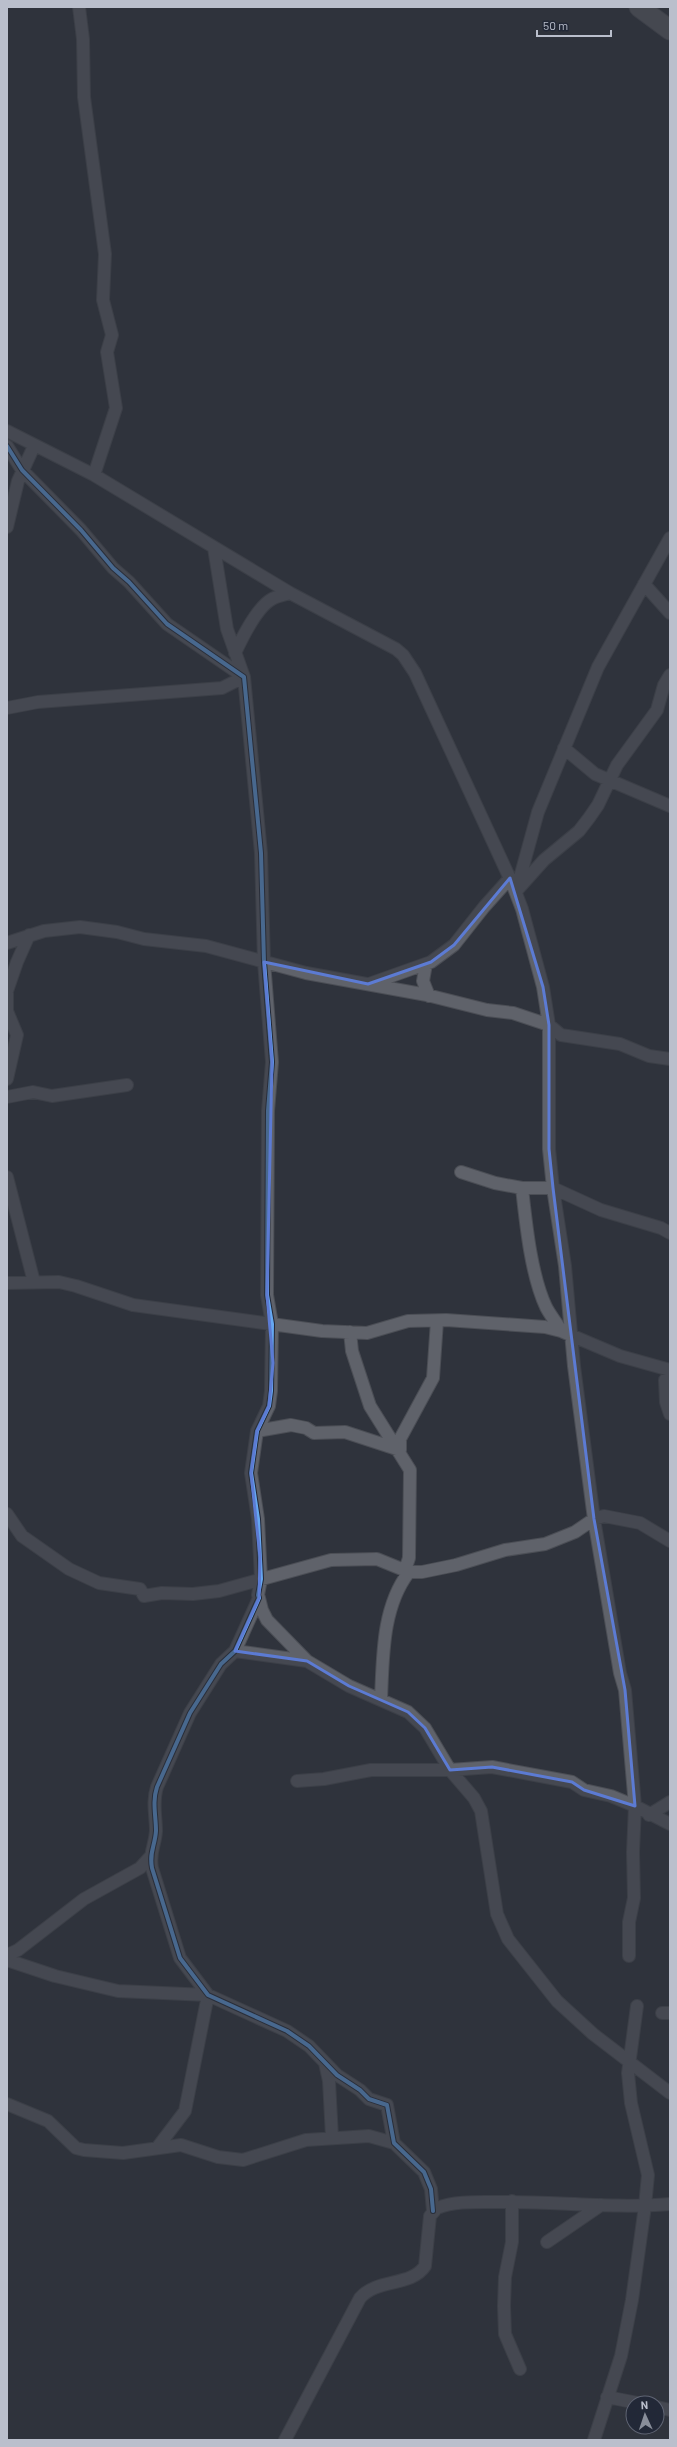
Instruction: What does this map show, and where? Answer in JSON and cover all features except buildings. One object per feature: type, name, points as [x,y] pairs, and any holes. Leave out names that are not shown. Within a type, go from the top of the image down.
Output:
[{"type":"highway","points":[[639,7],[670,30]]},
{"type":"street","points":[[79,7],[83,39],[84,97],[105,254],[104,300],[112,335],[107,352],[116,408],[94,475]]},
{"type":"street","points":[[7,431],[34,446],[94,475],[290,593],[375,637],[403,655],[415,673],[516,892],[543,987],[549,1025],[549,1142],[553,1188],[565,1266],[567,1333],[574,1366],[594,1519],[620,1673],[625,1690],[635,1806],[633,1852],[634,1898],[629,1922],[629,1956]]},
{"type":"street","points":[[7,446],[22,470],[81,530],[113,568],[129,582],[167,624],[244,677]]},
{"type":"street","points":[[7,527],[22,470],[34,446]]},
{"type":"street","points":[[516,892],[538,812],[598,667],[670,538]]},
{"type":"street","points":[[214,548],[222,608],[235,653],[244,677],[261,853],[264,962],[272,1062],[268,1111],[267,1295],[272,1324],[271,1391],[269,1406],[257,1431],[251,1473],[258,1519],[261,1579],[258,1595],[262,1610],[267,1620],[308,1661],[349,1686],[381,1698],[408,1712],[425,1728],[450,1770],[471,1793],[481,1811],[497,1914],[508,1939],[557,2001],[593,2034],[670,2093]]},
{"type":"street","points":[[644,584],[670,613]]},
{"type":"street","points":[[235,653],[244,635],[260,610],[271,599],[290,593]]},
{"type":"street","points":[[516,892],[544,860],[582,827],[598,805],[608,780],[625,753],[657,710],[664,685],[670,675]]},
{"type":"street","points":[[7,708],[38,702],[222,688],[244,677]]},
{"type":"street","points":[[564,748],[595,774],[670,806]]},
{"type":"street","points":[[368,984],[426,964],[454,945],[484,907],[510,878]]},
{"type":"street","points":[[7,943],[29,935],[55,929],[80,927],[117,932],[144,939],[206,946],[306,973],[429,996],[487,1010],[513,1013],[549,1025],[561,1035],[620,1044],[649,1056],[670,1059]]},
{"type":"street","points":[[7,1078],[17,1035],[8,1011],[7,991],[17,962],[29,935]]},
{"type":"street","points":[[426,964],[423,981],[429,996]]},
{"type":"street","points":[[7,1097],[33,1092],[52,1096],[127,1086]]},
{"type":"street","points":[[461,1172],[495,1183],[522,1188],[553,1188],[601,1210],[661,1228],[670,1233]]},
{"type":"street","points":[[7,1177],[34,1282]]},
{"type":"street","points":[[522,1188],[530,1248],[540,1290],[546,1307],[567,1333]]},
{"type":"street","points":[[7,1283],[59,1282],[76,1286],[133,1305],[272,1324],[350,1332],[380,1330],[408,1321],[437,1321],[545,1327],[567,1333],[620,1356],[670,1370]]},
{"type":"street","points":[[400,1450],[400,1439],[433,1378],[437,1321]]},
{"type":"street","points":[[350,1332],[352,1351],[370,1406],[376,1418],[400,1450],[410,1470],[409,1558],[407,1571],[399,1585],[387,1628],[383,1651],[381,1698]]},
{"type":"street","points":[[670,1376],[665,1380],[666,1402],[670,1414]]},
{"type":"street","points":[[257,1431],[291,1425],[306,1428],[314,1433],[345,1432],[400,1450]]},
{"type":"street","points":[[7,1514],[22,1536],[65,1566],[99,1583],[140,1589],[144,1596],[162,1593],[206,1592],[237,1587],[331,1560],[377,1559],[407,1571],[429,1571],[505,1550],[545,1544],[575,1532],[594,1519],[604,1516],[640,1523],[670,1541]]},
{"type":"street","points":[[7,1955],[18,1950],[99,1889],[128,1876],[140,1868],[150,1857],[156,1832],[154,1800],[156,1787],[190,1713],[221,1664],[235,1651],[259,1598]]},
{"type":"street","points":[[235,1651],[308,1661]]},
{"type":"street","points":[[297,1781],[324,1779],[371,1770],[450,1770],[492,1767],[572,1782],[584,1790],[611,1796],[635,1806],[649,1815],[670,1824]]},
{"type":"street","points":[[649,1815],[670,1802]]},
{"type":"street","points":[[150,1857],[178,1952],[208,1995],[185,2111],[157,2148]]},
{"type":"street","points":[[7,1960],[55,1976],[118,1991],[208,1995],[287,2031],[309,2046],[343,2080],[360,2090],[369,2099],[387,2105],[394,2143]]},
{"type":"street","points":[[594,2440],[621,2356],[632,2300],[645,2206],[648,2175],[631,2102],[628,2062],[637,2006]]},
{"type":"street","points":[[324,2062],[329,2081],[332,2137]]},
{"type":"street","points":[[7,2104],[48,2121],[76,2148],[122,2153],[157,2148],[189,2146],[218,2157],[243,2160],[306,2140],[332,2137],[369,2136],[394,2143],[417,2164],[427,2179],[433,2211]]},
{"type":"street","points":[[285,2440],[360,2298],[365,2292],[374,2288],[411,2278],[420,2273],[425,2266],[430,2216],[433,2211],[444,2205],[466,2202],[512,2201],[645,2206],[670,2204]]},
{"type":"street","points":[[512,2201],[512,2242],[505,2277],[505,2334],[520,2369]]},
{"type":"street","points":[[547,2242],[601,2205]]},
{"type":"street","points":[[607,2397],[625,2400]]},
{"type":"highlighted area","points":[[510,878],[543,987],[549,1025],[549,1149],[553,1188],[594,1519],[625,1690],[635,1806],[584,1790],[572,1782],[492,1767],[450,1770],[425,1728],[408,1712],[349,1686],[307,1661],[235,1651],[259,1598],[261,1579],[251,1473],[257,1431],[269,1406],[273,1363],[267,1295],[272,1062],[264,962],[368,984],[431,962],[454,945]]},
{"type":"cycle path","points":[[7,446],[22,470],[81,530],[113,568],[129,582],[167,624],[244,677],[261,853],[264,962],[272,1062],[268,1111],[267,1295],[272,1324],[271,1391],[269,1406],[257,1431],[251,1473],[258,1519],[261,1579],[258,1595],[259,1598],[235,1651],[221,1664],[190,1713],[157,1787],[154,1804],[156,1831],[151,1862],[152,1868],[180,1958],[208,1995],[287,2031],[309,2046],[337,2075],[360,2090],[369,2099],[387,2105],[394,2143],[424,2172],[431,2189],[433,2211]]}]
